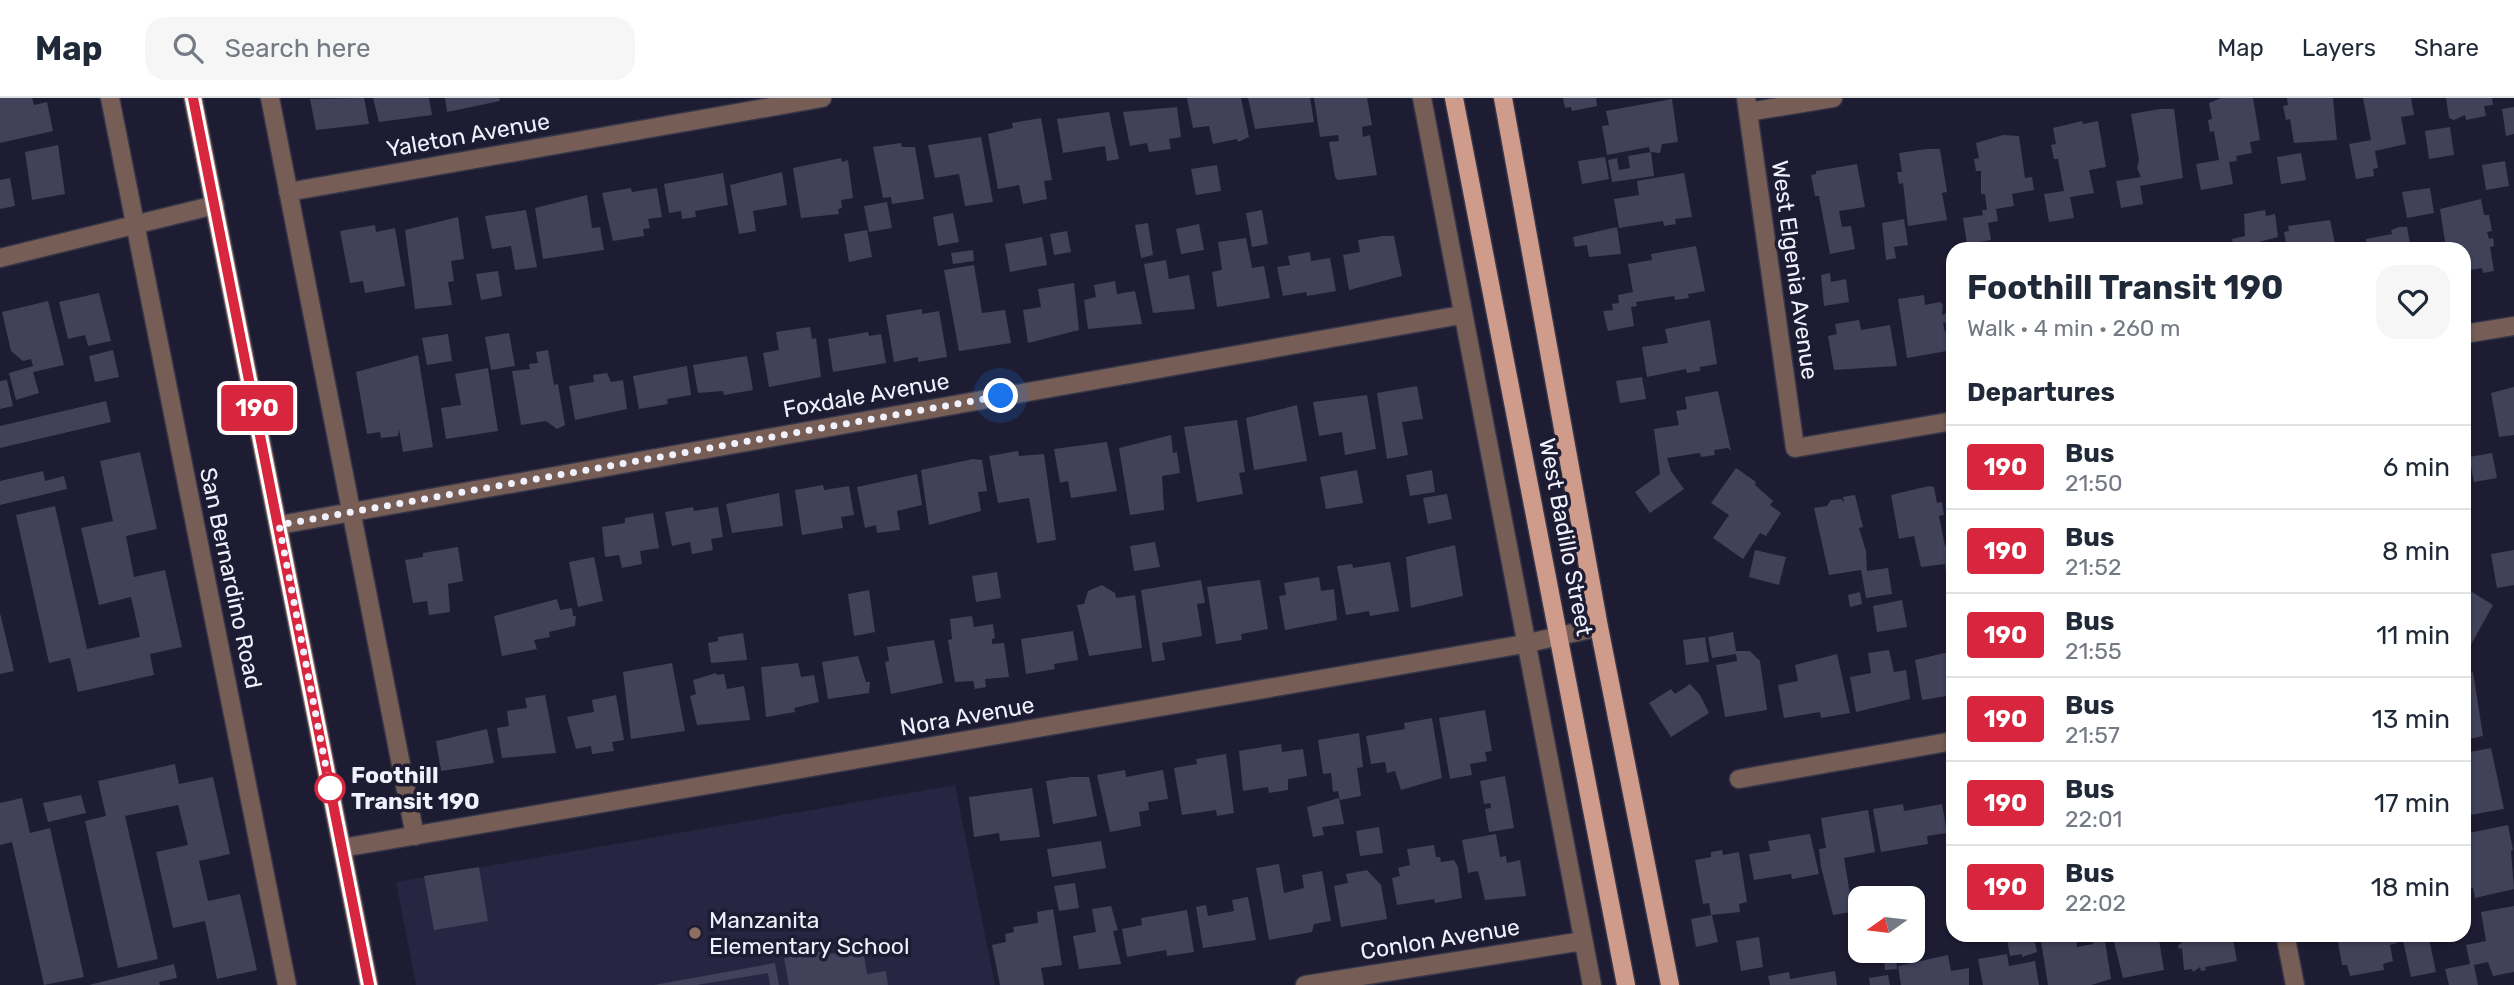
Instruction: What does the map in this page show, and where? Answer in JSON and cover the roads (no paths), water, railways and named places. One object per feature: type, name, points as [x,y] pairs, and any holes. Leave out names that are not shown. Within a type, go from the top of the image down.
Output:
[{"type":"main road","points":[[193,98],[369,985]]},
{"type":"main road","name":"West Badillo Street","points":[[1454,98],[1626,985]]},
{"type":"main road","name":"West Badillo Street","points":[[1503,98],[1599,627],[1670,985]]},
{"type":"street","name":"San Bernardino Road","points":[[110,98],[232,696],[287,985]]},
{"type":"street","points":[[270,98],[415,836]]},
{"type":"street","name":"Yaleton Avenue","points":[[288,192],[822,98]]},
{"type":"street","points":[[1422,98],[1461,315],[1591,985]]},
{"type":"street","points":[[1747,105],[1833,98]]},
{"type":"street","name":"West Elgenia Avenue","points":[[1747,105],[1795,448],[1946,422]]},
{"type":"street","points":[[0,258],[215,205]]},
{"type":"street","name":"Foxdale Avenue","points":[[279,525],[1461,315]]},
{"type":"street","points":[[2471,333],[2514,326]]},
{"type":"street","name":"Nora Avenue","points":[[342,848],[1524,644],[1599,627]]},
{"type":"street","points":[[1739,779],[1946,742]]},
{"type":"street","name":"Conlon Avenue","points":[[1306,985],[1583,941]]},
{"type":"street","points":[[2287,942],[2295,985]]},
{"type":"place","name":"Foothill Transit 190","points":[[330,788]]},
{"type":"place","name":"Manzanita Elementary School","points":[[695,933]]}]
